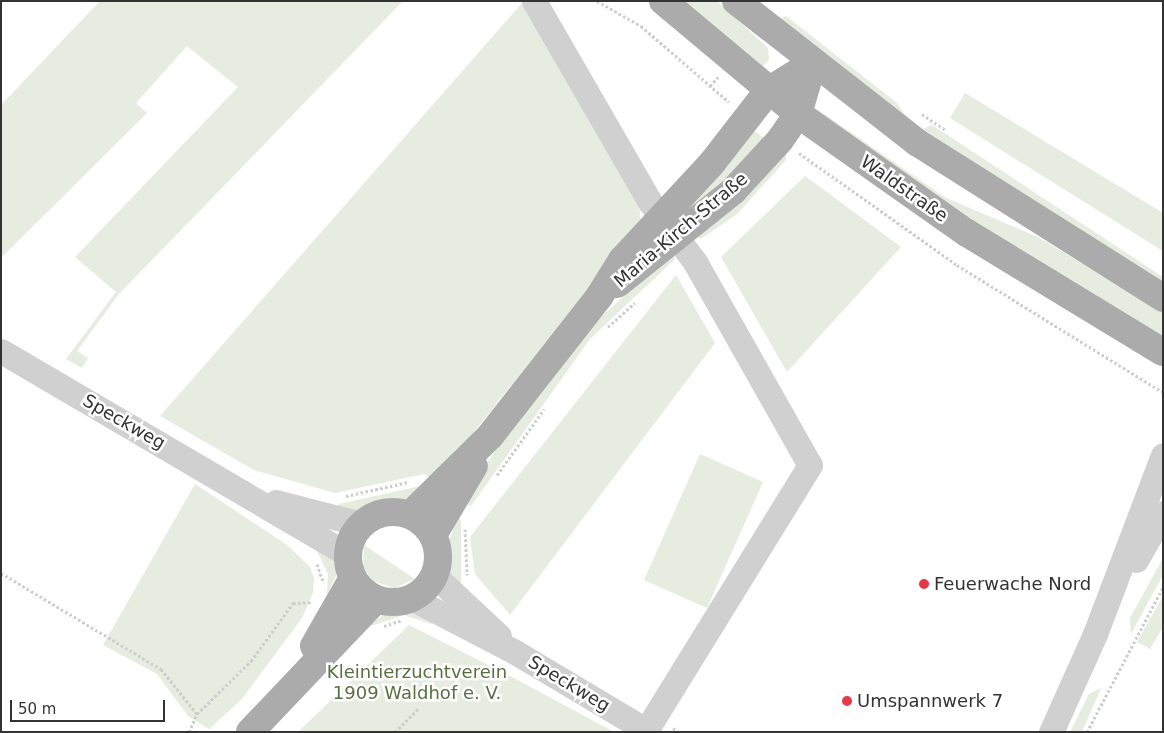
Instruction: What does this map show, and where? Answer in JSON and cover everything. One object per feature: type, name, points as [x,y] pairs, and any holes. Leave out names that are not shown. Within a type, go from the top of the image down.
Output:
[{"type":"main road","name":"Waldstraße","points":[[663,1],[768,91],[798,114],[967,233],[1163,352]]},
{"type":"main road","points":[[736,1],[813,63],[976,182],[1163,298]]},
{"type":"main road","name":"Maria-Kirch-Straße","points":[[669,227],[733,191],[790,151],[798,114],[813,63]]},
{"type":"main road","name":"Maria-Kirch-Straße","points":[[410,515],[490,436],[599,297],[669,227],[746,116],[768,91],[813,63]]},
{"type":"main road","name":"Maria-Kirch-Straße","points":[[433,536],[490,436]]},
{"type":"main road","points":[[292,684],[350,566],[361,524],[384,513],[410,515],[433,536],[438,562],[434,575],[409,609],[376,599],[350,566]]},
{"type":"main road","points":[[250,732],[292,684],[376,599]]},
{"type":"street","points":[[534,1],[810,465],[647,731]]},
{"type":"street","name":"Speckweg","points":[[1,351],[248,493],[350,566]]},
{"type":"street","points":[[1051,732],[1095,634],[1163,455]]},
{"type":"street","name":"Speckweg","points":[[248,493],[361,524]]},
{"type":"street","points":[[1095,634],[1163,513]]},
{"type":"street","name":"Speckweg","points":[[434,575],[515,652]]},
{"type":"street","name":"Speckweg","points":[[409,609],[515,652],[647,731]]},
{"type":"path","points":[[597,1],[641,26],[746,116]]},
{"type":"path","points":[[920,112],[953,134]]},
{"type":"path","points":[[790,151],[957,265],[1163,392]]},
{"type":"path","points":[[602,334],[638,300]]},
{"type":"path","points":[[491,484],[549,403]]},
{"type":"path","points":[[467,524],[463,540],[468,580]]},
{"type":"path","points":[[1,573],[161,669],[197,714]]},
{"type":"path","points":[[1087,732],[1163,587]]},
{"type":"path","points":[[189,732],[197,714],[251,661],[293,603],[322,601]]},
{"type":"path","points":[[381,627],[409,609]]},
{"type":"path","points":[[395,732],[419,708]]},
{"type":"green space","points":[[100,1],[403,1],[119,294],[77,351],[88,358],[82,368],[66,359],[116,292],[75,257],[238,87],[187,46],[136,103],[147,113],[1,258],[1,105]]},
{"type":"green space","points":[[678,1],[717,1],[768,48],[769,60],[759,70]]},
{"type":"green space","points":[[523,2],[638,199],[641,222],[435,481],[424,474],[335,493],[254,470],[160,416]]},
{"type":"green space","points":[[786,16],[897,103],[908,119],[777,20]]},
{"type":"green space","points":[[965,93],[1163,213],[1163,251],[950,118]]},
{"type":"green space","points":[[811,105],[946,198],[1038,237],[1163,312],[1163,338],[934,200],[809,110]]},
{"type":"green space","points":[[932,125],[1163,277],[1163,285],[923,129]]},
{"type":"green space","points":[[750,128],[766,139],[683,221],[681,210]]},
{"type":"green space","points":[[786,152],[786,160],[737,214],[701,239],[695,236]]},
{"type":"green space","points":[[805,176],[901,247],[787,372],[721,257]]},
{"type":"green space","points":[[673,254],[675,259],[590,339],[471,506],[461,503],[506,434],[597,320]]},
{"type":"green space","points":[[676,275],[715,343],[510,615],[475,574],[470,537]]},
{"type":"green space","points":[[700,454],[763,482],[707,608],[644,580]]},
{"type":"green space","points":[[195,484],[287,545],[310,567],[314,578],[313,593],[302,618],[241,700],[209,729],[188,716],[157,674],[103,645]]},
{"type":"green space","points":[[420,486],[405,503],[356,513],[333,511],[339,504]]},
{"type":"green space","points":[[458,517],[461,521],[461,591],[448,574],[447,546]]},
{"type":"green space","points":[[320,543],[333,555],[339,569],[327,595],[328,574],[317,551]]},
{"type":"green space","points":[[364,545],[415,579],[394,588],[373,581],[363,567]]},
{"type":"green space","points":[[1163,558],[1163,575],[1131,634],[1130,618]]},
{"type":"green space","points":[[1163,596],[1163,627],[1150,649],[1137,642]]},
{"type":"green space","points":[[387,612],[414,612],[436,620],[431,624],[404,615],[365,628]]},
{"type":"green space","name":"Kleintierzuchtverein 1909 Waldhof e. V.","points":[[409,625],[514,678],[614,732],[298,732]]},
{"type":"green space","points":[[1101,688],[1082,732],[1070,732],[1089,694]]},
{"type":"place","name":"Feuerwache Nord","points":[[924,584]]},
{"type":"place","name":"Umspannwerk 7","points":[[847,701]]}]
